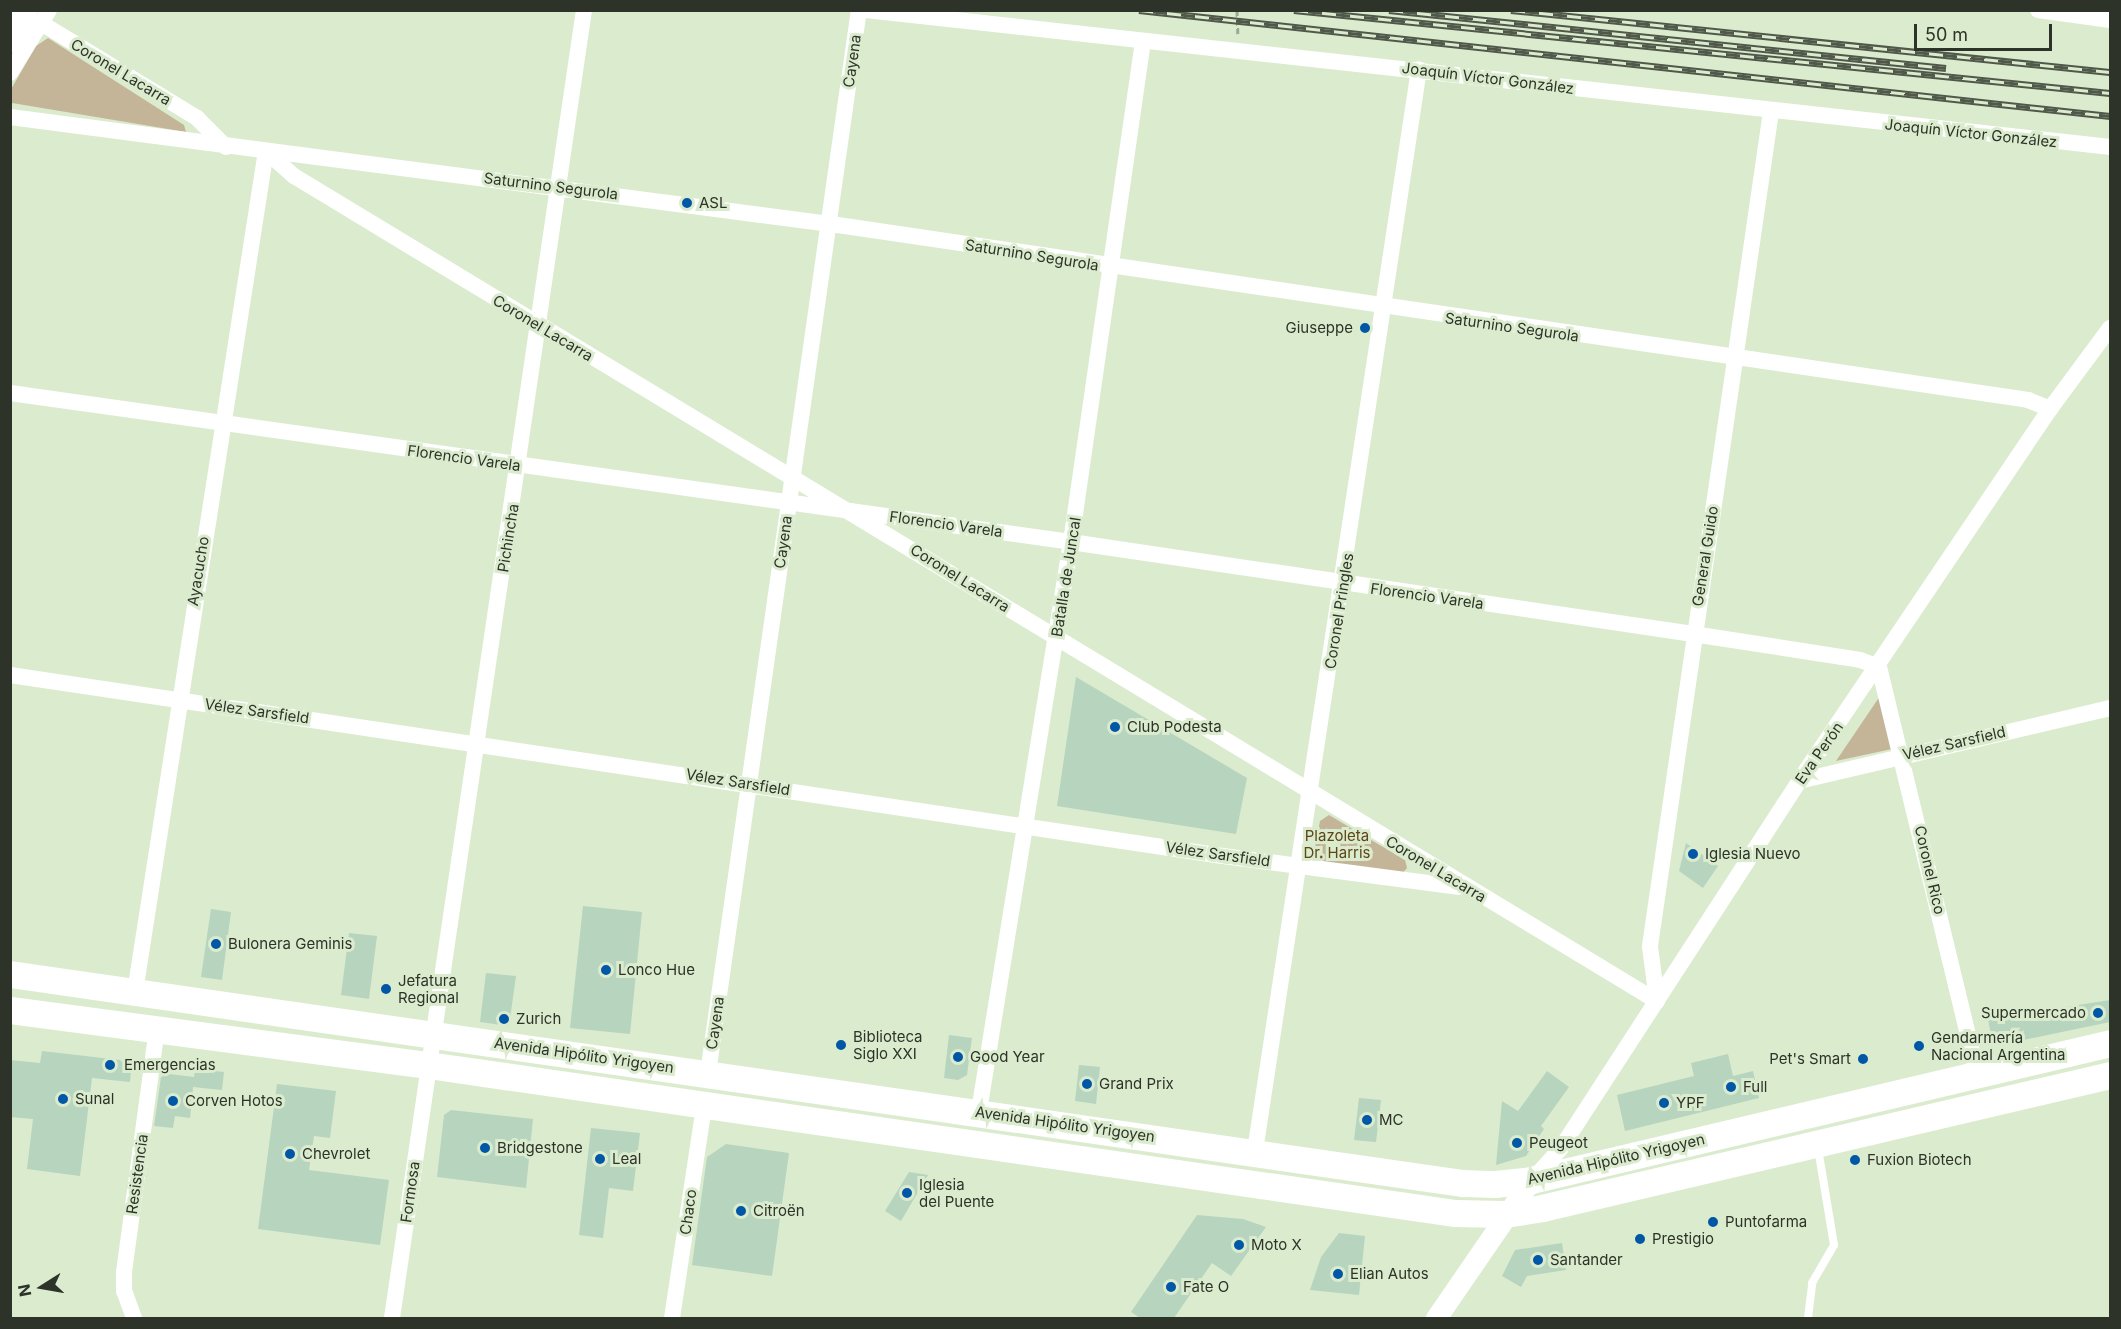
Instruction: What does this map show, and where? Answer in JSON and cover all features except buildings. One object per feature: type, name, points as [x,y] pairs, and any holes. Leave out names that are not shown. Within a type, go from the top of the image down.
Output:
[{"type":"main road","points":[[10,41],[39,15]]},
{"type":"main road","name":"Avenida Hipólito Yrigoyen","points":[[10,974],[433,1032],[1464,1183],[1531,1180],[2110,1043]]},
{"type":"main road","name":"Avenida Hipólito Yrigoyen","points":[[10,1010],[428,1065],[1455,1213],[1505,1214],[1542,1208],[2110,1075]]},
{"type":"street","name":"Pichincha","points":[[428,1065],[540,326],[584,10]]},
{"type":"street","name":"Cayena","points":[[708,1073],[788,502],[831,224],[859,10]]},
{"type":"street","name":"Joaquín Víctor González","points":[[866,10],[1419,69],[1771,111],[2110,147]]},
{"type":"street","points":[[2038,10],[2110,20]]},
{"type":"street","points":[[10,74],[39,15]]},
{"type":"street","name":"Coronel Lacarra","points":[[39,15],[197,118],[226,147]]},
{"type":"street","name":"Batalla de Juncal","points":[[979,1111],[1071,542],[1143,41]]},
{"type":"street","name":"Coronel Pringles","points":[[1255,1151],[1343,584],[1419,69]]},
{"type":"street","name":"General Guido","points":[[1657,1001],[1650,946],[1693,634],[1736,359],[1771,111]]},
{"type":"street","name":"Saturnino Segurola","points":[[10,117],[226,147],[558,187],[831,224],[1384,308],[2028,400],[2050,409]]},
{"type":"street","name":"Coronel Lacarra","points":[[266,151],[294,176],[540,326],[853,512],[1465,888],[1657,1001]]},
{"type":"street","name":"Ayacucho","points":[[135,992],[221,425],[266,151]]},
{"type":"street","name":"Eva Perón","points":[[1531,1180],[1561,1148],[1799,781],[1879,667],[2050,409],[2110,328]]},
{"type":"street","name":"Florencio Varela","points":[[10,393],[221,425],[1071,542],[1693,634],[1860,660],[1879,667]]},
{"type":"street","name":"Coronel Rico","points":[[1879,667],[1902,754],[1977,1073]]},
{"type":"street","name":"Vélez Sarsfield","points":[[10,675],[476,742],[1025,826],[1465,888]]},
{"type":"street","name":"Vélez Sarsfield","points":[[1799,781],[1902,754],[2110,708]]},
{"type":"street","name":"Resistencia","points":[[134,1318],[124,1291],[124,1272],[157,1029]]},
{"type":"street","name":"Formosa","points":[[392,1318],[428,1065]]},
{"type":"street","name":"Chaco","points":[[672,1318],[704,1106]]},
{"type":"street","points":[[1436,1318],[1505,1214],[1531,1180]]},
{"type":"lane","points":[[1808,1318],[1812,1283],[1834,1245],[1817,1142]]},
{"type":"path","points":[[1238,10],[1238,51]]},
{"type":"green space","points":[[48,38],[184,125],[186,132],[12,103],[10,91],[36,46]]},
{"type":"green space","points":[[1880,696],[1892,749],[1836,761]]},
{"type":"green space","name":"Plazoleta Dr. Harris","points":[[1329,815],[1405,860],[1407,868],[1401,875],[1320,863],[1314,853],[1320,821]]},
{"type":"railway","points":[[1139,10],[2110,116]]},
{"type":"railway","points":[[1294,10],[2110,93]]},
{"type":"railway","points":[[1389,10],[1946,68]]},
{"type":"railway","points":[[1511,10],[2110,72]]},
{"type":"place","name":"ASL","points":[[687,203]]},
{"type":"place","name":"Giuseppe","points":[[1365,328]]},
{"type":"place","name":"Club Podesta","points":[[1115,727]]},
{"type":"place","name":"Iglesia Nuevo","points":[[1693,854]]},
{"type":"place","name":"Bulonera Geminis","points":[[216,944]]},
{"type":"place","name":"Lonco Hue","points":[[606,970]]},
{"type":"place","name":"Jefatura Regional","points":[[386,989]]},
{"type":"place","name":"Supermercado","points":[[2098,1013]]},
{"type":"place","name":"Zurich","points":[[504,1019]]},
{"type":"place","name":"Biblioteca Siglo XXI","points":[[841,1045]]},
{"type":"place","name":"Gendarmería Nacional Argentina","points":[[1919,1046]]},
{"type":"place","name":"Good Year","points":[[958,1057]]},
{"type":"place","name":"Pet's Smart","points":[[1863,1059]]},
{"type":"place","name":"Emergencias","points":[[110,1065]]},
{"type":"place","name":"Grand Prix","points":[[1087,1084]]},
{"type":"place","name":"Full","points":[[1731,1087]]},
{"type":"place","name":"Sunal","points":[[63,1099]]},
{"type":"place","name":"Corven Hotos","points":[[173,1101]]},
{"type":"place","name":"YPF","points":[[1664,1103]]},
{"type":"place","name":"MC","points":[[1367,1120]]},
{"type":"place","name":"Peugeot","points":[[1517,1143]]},
{"type":"place","name":"Bridgestone","points":[[485,1148]]},
{"type":"place","name":"Chevrolet","points":[[290,1154]]},
{"type":"place","name":"Leal","points":[[600,1159]]},
{"type":"place","name":"Fuxion Biotech","points":[[1855,1160]]},
{"type":"place","name":"Iglesia del Puente","points":[[907,1193]]},
{"type":"place","name":"Citroën","points":[[741,1211]]},
{"type":"place","name":"Puntofarma","points":[[1713,1222]]},
{"type":"place","name":"Prestigio","points":[[1640,1239]]},
{"type":"place","name":"Moto X","points":[[1239,1245]]},
{"type":"place","name":"Santander","points":[[1538,1260]]},
{"type":"place","name":"Elian Autos","points":[[1338,1274]]},
{"type":"place","name":"Fate O","points":[[1171,1287]]}]
